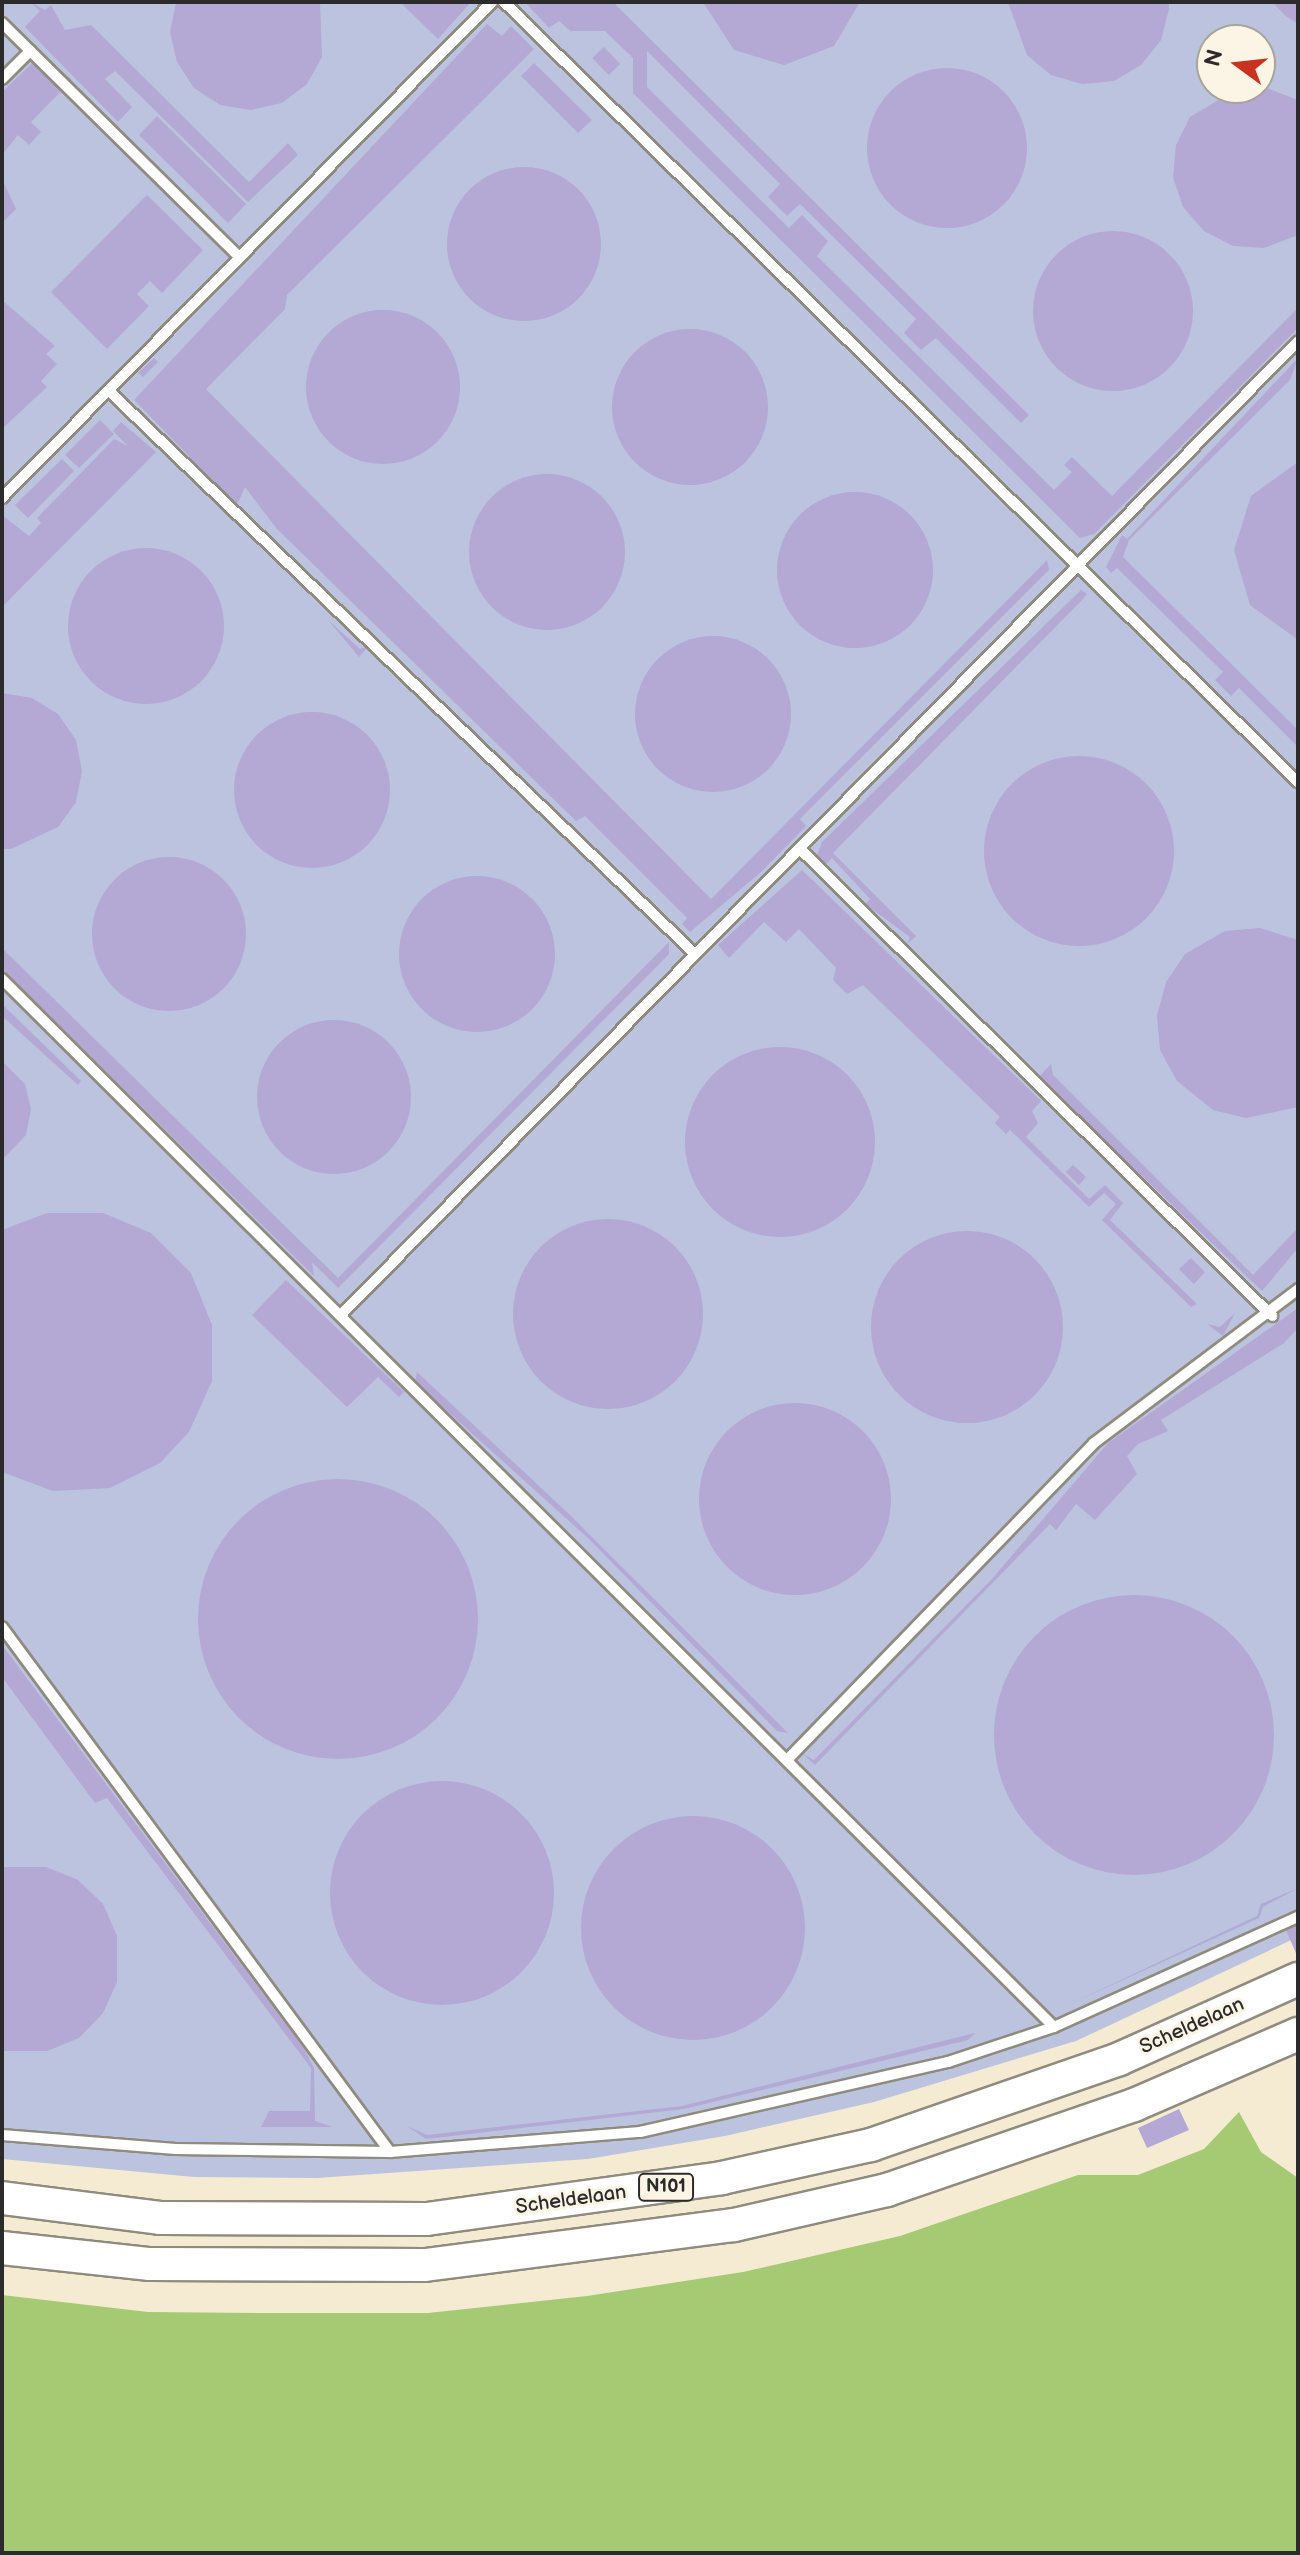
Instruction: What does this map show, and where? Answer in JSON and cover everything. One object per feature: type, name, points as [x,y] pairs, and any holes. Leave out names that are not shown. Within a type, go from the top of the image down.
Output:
[{"type":"main road","name":"Scheldelaan","points":[[2,2198],[160,2218],[427,2219],[722,2178],[871,2145],[1119,2059],[1298,1979]]},
{"type":"main road","name":"N101","points":[[2,2248],[150,2264],[425,2265],[734,2225],[887,2190],[1134,2105],[1298,2034]]},
{"type":"lane","points":[[2,498],[492,2]]},
{"type":"lane","points":[[504,2],[1298,782]]},
{"type":"lane","points":[[2,23],[240,258]]},
{"type":"lane","points":[[2,79],[30,51]]},
{"type":"lane","points":[[341,1315],[1298,341]]},
{"type":"lane","points":[[109,391],[695,954]]},
{"type":"lane","points":[[800,849],[1272,1316]]},
{"type":"lane","points":[[2,979],[1054,2027]]},
{"type":"lane","points":[[787,1760],[1094,1443],[1272,1316],[1298,1289]]},
{"type":"lane","points":[[2,1627],[390,2152]]},
{"type":"lane","points":[[2,2135],[175,2149],[390,2152],[505,2147],[699,2121],[851,2089],[1054,2027],[1298,1917]]},
{"type":"shaded area","points":[[2,2],[1298,2],[1298,1937],[1076,2041],[874,2102],[725,2136],[588,2159],[317,2178],[194,2177],[2,2159]]},
{"type":"green space","points":[[1239,2112],[1261,2152],[1298,2178],[1298,2553],[2,2553],[2,2295],[148,2312],[269,2313],[428,2313],[587,2296],[743,2272],[900,2236],[1078,2175],[1138,2175],[1204,2149]]},
{"type":"building","points":[[30,2],[45,10],[51,5],[65,30],[91,25],[249,182],[288,143],[298,155],[248,202],[115,71],[105,79],[132,107],[118,122],[25,27],[40,11]]},
{"type":"building","points":[[176,2],[320,2],[322,57],[307,84],[282,103],[251,110],[220,105],[194,88],[177,62],[170,32]]},
{"type":"building","points":[[400,2],[471,2],[438,39]]},
{"type":"building","points":[[525,2],[613,2],[1029,415],[1021,423],[936,338],[921,350],[904,333],[916,319],[800,204],[787,216],[768,197],[780,184],[647,51],[647,87],[789,228],[802,215],[828,241],[817,256],[1054,490],[1072,472],[1064,465],[1072,457],[1112,496],[1298,308],[1298,328],[1094,534],[1080,538],[633,93],[633,58],[605,31],[570,31],[559,21],[549,28]]},
{"type":"building","points":[[703,2],[860,2],[834,46],[784,65],[734,50]]},
{"type":"building","points":[[1008,2],[1169,2],[1169,9],[1161,40],[1141,65],[1114,81],[1082,84],[1051,75],[1027,55]]},
{"type":"building","points":[[1272,2],[1298,2],[1298,24],[1286,16]]},
{"type":"building","points":[[487,24],[502,36],[511,26],[534,49],[287,295],[285,309],[206,389],[711,899],[1047,560],[1049,570],[800,819],[806,826],[761,872],[690,932],[682,924],[687,918],[585,816],[576,821],[277,529],[245,487],[237,505],[134,400]]},
{"type":"building","points":[[604,47],[620,64],[609,75],[592,58]]},
{"type":"building","points":[[42,54],[72,80],[31,122],[41,132],[29,145],[18,135],[2,155],[2,92]]},
{"type":"building","points":[[534,63],[592,120],[578,133],[521,76]]},
{"type":"building","points":[[947,68],[978,74],[1004,91],[1021,117],[1027,148],[1021,179],[1004,205],[978,222],[947,228],[916,222],[890,205],[873,179],[867,148],[873,117],[890,91],[916,74]]},
{"type":"building","points":[[1276,91],[1298,100],[1298,235],[1264,248],[1233,246],[1204,231],[1183,207],[1173,177],[1176,145],[1190,117],[1212,104],[1276,104]]},
{"type":"building","points":[[157,116],[246,204],[228,223],[139,135]]},
{"type":"building","points":[[524,167],[554,173],[579,189],[595,214],[601,244],[595,274],[579,299],[554,315],[524,321],[494,315],[469,299],[453,274],[447,244],[453,214],[469,189],[494,173]]},
{"type":"building","points":[[2,179],[16,209],[2,223]]},
{"type":"building","points":[[147,195],[203,250],[162,293],[150,281],[137,294],[149,306],[107,349],[51,292]]},
{"type":"building","points":[[1113,231],[1144,237],[1170,254],[1187,280],[1193,311],[1187,342],[1170,368],[1144,385],[1113,391],[1082,385],[1056,368],[1039,342],[1033,311],[1039,280],[1056,254],[1082,237]]},
{"type":"building","points":[[2,300],[55,346],[46,354],[57,364],[41,381],[47,387],[2,429]]},
{"type":"building","points":[[383,310],[413,316],[438,332],[454,357],[460,387],[454,417],[438,442],[413,458],[383,464],[353,458],[328,442],[312,417],[306,387],[312,357],[328,332],[353,316]]},
{"type":"building","points":[[690,329],[720,335],[745,352],[762,377],[768,407],[762,437],[745,462],[720,479],[690,485],[660,479],[635,462],[618,437],[612,407],[618,377],[635,352],[660,335]]},
{"type":"building","points":[[154,358],[158,362],[143,377],[138,373]]},
{"type":"building","points":[[1298,358],[1290,380],[1129,540],[1123,557],[1298,730],[1298,747],[1239,688],[1231,696],[1215,680],[1223,672],[1117,568],[1111,573],[1106,567],[1122,535],[1127,539]]},
{"type":"building","points":[[100,420],[114,434],[79,468],[65,455]]},
{"type":"building","points":[[121,422],[156,452],[2,607],[2,515],[29,536],[41,523],[37,518],[114,439],[128,446],[113,431]]},
{"type":"building","points":[[62,459],[74,471],[28,518],[15,505]]},
{"type":"building","points":[[1298,462],[1298,640],[1250,605],[1234,550],[1251,496]]},
{"type":"building","points":[[547,474],[577,480],[602,497],[619,522],[625,552],[619,582],[602,607],[577,624],[547,630],[517,624],[492,607],[475,582],[469,552],[475,522],[492,497],[517,480]]},
{"type":"building","points":[[855,492],[885,498],[910,515],[927,540],[933,570],[927,600],[910,625],[885,642],[855,648],[825,642],[800,625],[783,600],[777,570],[783,540],[800,515],[825,498]]},
{"type":"building","points":[[146,548],[176,554],[201,571],[218,596],[224,626],[218,656],[201,681],[176,698],[146,704],[116,698],[91,681],[74,656],[68,626],[74,596],[91,571],[116,554]]},
{"type":"building","points":[[1081,590],[1087,594],[1081,601],[833,853],[916,936],[907,944],[910,937],[865,904],[870,899],[832,858],[826,864],[817,855],[822,842]]},
{"type":"building","points":[[328,620],[360,649],[370,645],[359,657]]},
{"type":"building","points":[[713,636],[743,642],[768,659],[785,684],[791,714],[785,744],[768,769],[743,786],[713,792],[683,786],[658,769],[641,744],[635,714],[641,684],[658,659],[683,642]]},
{"type":"building","points":[[2,693],[32,698],[58,714],[76,740],[82,771],[76,802],[58,827],[11,849],[2,849]]},
{"type":"building","points":[[312,712],[342,718],[367,735],[384,760],[390,790],[384,820],[367,845],[342,862],[312,868],[282,862],[257,845],[240,820],[234,790],[240,760],[257,735],[282,718]]},
{"type":"building","points":[[1079,756],[1115,763],[1146,784],[1167,815],[1174,851],[1167,887],[1146,918],[1115,939],[1079,946],[1043,939],[1012,918],[991,887],[984,851],[991,815],[1012,784],[1043,763]]},
{"type":"building","points":[[169,857],[199,863],[224,879],[240,904],[246,934],[240,964],[224,989],[199,1005],[169,1011],[139,1005],[114,989],[98,964],[92,934],[98,904],[114,879],[139,863]]},
{"type":"building","points":[[802,870],[1041,1101],[1032,1111],[1038,1123],[1026,1137],[1089,1199],[1105,1185],[1123,1203],[1110,1220],[1197,1304],[1191,1307],[1102,1220],[1116,1204],[1104,1193],[1089,1207],[1010,1130],[1006,1134],[995,1123],[1000,1117],[863,985],[847,994],[833,980],[836,968],[799,929],[786,942],[764,922],[729,958],[718,945]]},
{"type":"building","points":[[477,876],[507,882],[532,899],[549,924],[555,954],[549,984],[532,1009],[507,1026],[477,1032],[447,1026],[422,1009],[405,984],[399,954],[405,924],[422,899],[447,882]]},
{"type":"building","points":[[1260,928],[1298,940],[1298,1107],[1246,1118],[1213,1110],[1177,1081],[1160,1050],[1157,1016],[1166,982],[1185,954],[1225,931]]},
{"type":"building","points":[[669,942],[669,954],[338,1288],[312,1262],[314,1276],[2,969],[2,948],[338,1278]]},
{"type":"building","points":[[2,1004],[81,1081],[78,1085],[2,1016]]},
{"type":"building","points":[[334,1020],[364,1026],[389,1042],[405,1067],[411,1097],[405,1127],[389,1152],[364,1168],[334,1174],[304,1168],[279,1152],[263,1127],[257,1097],[263,1067],[279,1042],[304,1026]]},
{"type":"building","points":[[780,1047],[816,1054],[847,1075],[868,1106],[875,1142],[868,1178],[847,1209],[816,1230],[780,1237],[744,1230],[713,1209],[692,1178],[685,1142],[692,1106],[713,1075],[744,1054]]},
{"type":"building","points":[[2,1061],[25,1084],[31,1109],[26,1135],[2,1160]]},
{"type":"building","points":[[1051,1064],[1053,1075],[1253,1275],[1298,1228],[1298,1248],[1262,1291],[1039,1077]]},
{"type":"building","points":[[1073,1165],[1086,1177],[1079,1185],[1066,1172]]},
{"type":"building","points":[[47,1213],[103,1213],[151,1233],[191,1273],[212,1325],[212,1381],[189,1432],[160,1463],[110,1488],[53,1491],[2,1472],[2,1230]]},
{"type":"building","points":[[608,1219],[627,1220],[645,1226],[675,1247],[696,1277],[702,1295],[702,1333],[696,1351],[675,1381],[645,1402],[627,1408],[608,1409],[589,1408],[571,1402],[541,1381],[520,1351],[514,1333],[513,1314],[514,1295],[520,1277],[541,1247],[571,1226],[589,1220]]},
{"type":"building","points":[[967,1231],[1004,1239],[1035,1259],[1055,1290],[1063,1327],[1055,1364],[1035,1395],[1004,1415],[967,1423],[930,1415],[899,1395],[879,1364],[871,1327],[879,1290],[899,1259],[930,1239]]},
{"type":"building","points":[[1191,1258],[1205,1272],[1194,1284],[1179,1269]]},
{"type":"building","points":[[286,1280],[404,1392],[399,1397],[378,1377],[347,1407],[252,1315]]},
{"type":"building","points":[[1298,1308],[1298,1328],[1284,1343],[1161,1420],[1168,1431],[1138,1444],[1127,1456],[1137,1474],[1095,1520],[1076,1504],[1056,1530],[1050,1524],[815,1765],[803,1754],[814,1760],[991,1580],[1108,1443]]},
{"type":"building","points":[[1235,1313],[1223,1336],[1207,1324],[1220,1327]]},
{"type":"building","points":[[417,1372],[570,1515],[788,1733],[777,1731],[589,1539],[415,1382]]},
{"type":"building","points":[[795,1403],[832,1411],[863,1431],[883,1462],[891,1499],[883,1536],[863,1567],[832,1587],[795,1595],[758,1587],[727,1567],[707,1536],[699,1499],[707,1462],[727,1431],[758,1411]]},
{"type":"building","points":[[338,1479],[365,1482],[392,1490],[416,1503],[437,1520],[454,1541],[467,1565],[475,1592],[478,1619],[475,1646],[467,1673],[454,1697],[437,1718],[416,1735],[392,1748],[365,1756],[338,1759],[311,1756],[284,1748],[260,1735],[239,1718],[222,1697],[209,1673],[201,1646],[198,1619],[201,1592],[209,1565],[222,1541],[239,1520],[260,1503],[284,1490],[311,1482]]},
{"type":"building","points":[[1134,1595],[1161,1598],[1188,1606],[1212,1618],[1233,1636],[1251,1657],[1263,1681],[1271,1708],[1274,1735],[1271,1762],[1263,1789],[1251,1813],[1233,1834],[1212,1852],[1188,1864],[1161,1872],[1134,1875],[1107,1872],[1080,1864],[1056,1852],[1035,1834],[1017,1813],[1005,1789],[997,1762],[994,1735],[997,1708],[1005,1681],[1017,1657],[1035,1636],[1056,1618],[1080,1606],[1107,1598]]},
{"type":"building","points":[[2,1645],[305,2050],[314,2068],[315,2121],[332,2127],[261,2127],[269,2111],[310,2111],[311,2068],[107,1798],[95,1803],[2,1677]]},
{"type":"building","points":[[442,1781],[485,1790],[521,1814],[545,1850],[554,1893],[545,1936],[521,1972],[485,1996],[442,2005],[399,1996],[363,1972],[339,1936],[330,1893],[339,1850],[363,1814],[399,1790]]},
{"type":"building","points":[[693,1816],[736,1825],[772,1849],[796,1885],[805,1928],[796,1971],[772,2007],[736,2031],[693,2040],[650,2031],[614,2007],[590,1971],[581,1928],[590,1885],[614,1849],[650,1825]]},
{"type":"building","points":[[2,1867],[46,1867],[78,1880],[103,1904],[117,1936],[117,1982],[103,2013],[79,2038],[47,2051],[2,2051]]},
{"type":"building","points":[[1298,1888],[1263,1907],[1259,1918],[1070,2004],[1257,1916],[1261,1904]]},
{"type":"building","points":[[1298,1925],[1298,1958],[1286,1930]]},
{"type":"building","points":[[975,2033],[968,2040],[684,2109],[426,2139],[407,2126],[427,2135],[682,2106]]},
{"type":"building","points":[[1179,2109],[1189,2130],[1147,2148],[1138,2128]]}]
